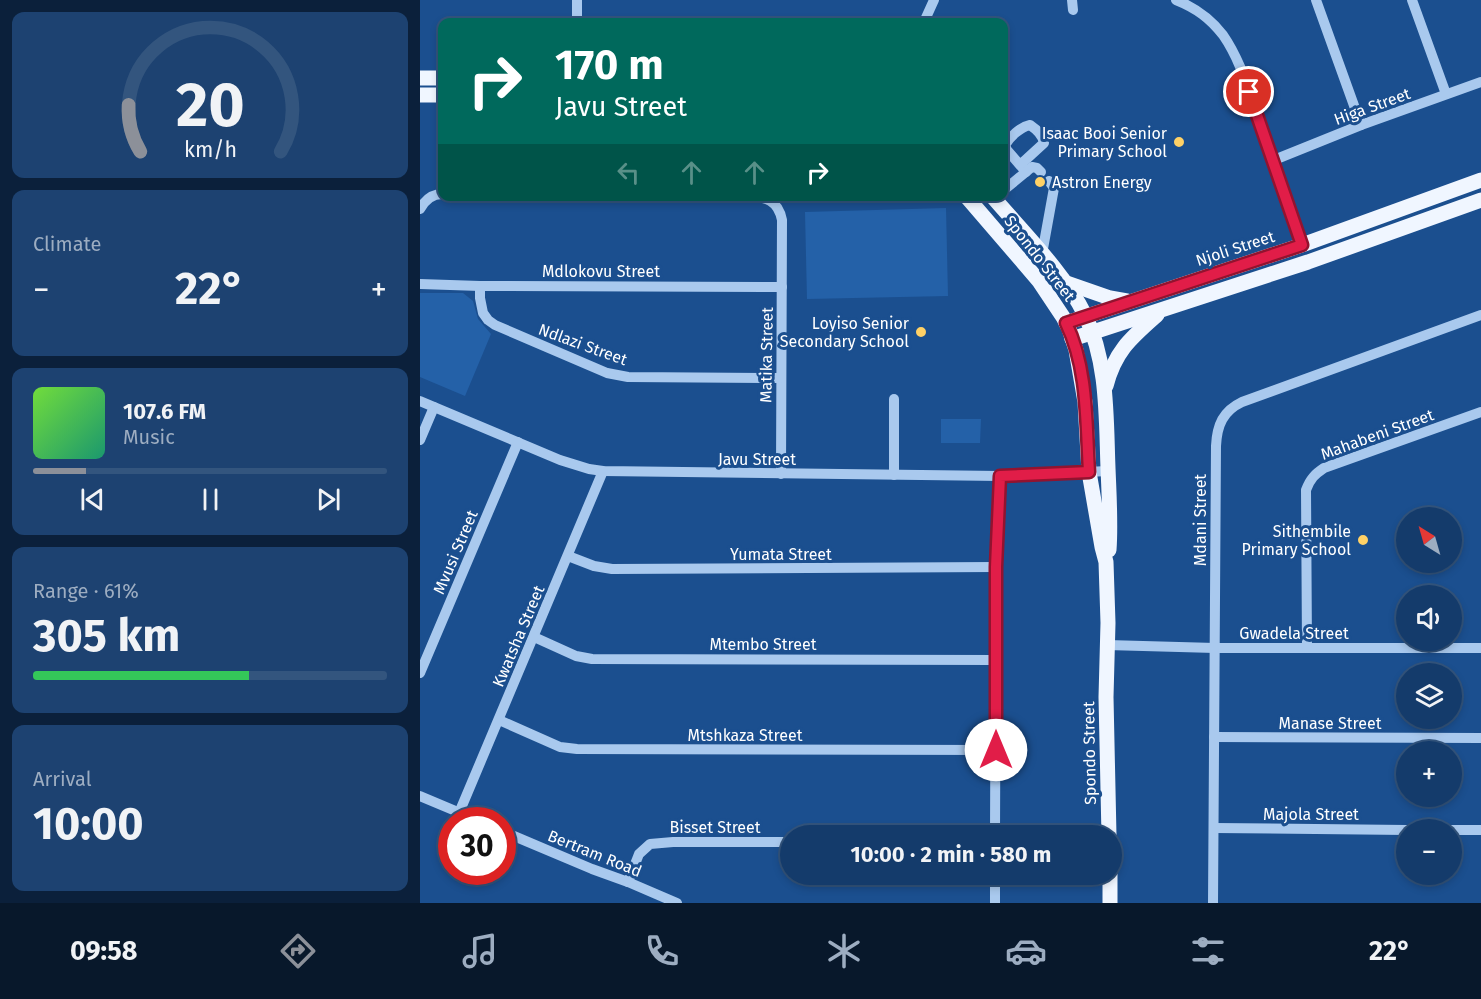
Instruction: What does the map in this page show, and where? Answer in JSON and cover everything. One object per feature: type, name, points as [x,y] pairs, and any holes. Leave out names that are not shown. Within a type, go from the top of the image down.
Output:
[{"type":"main road","points":[[420,78],[438,78]]},
{"type":"main road","points":[[420,95],[438,95]]},
{"type":"main road","name":"Njoli Street","points":[[1066,323],[1302,245],[1481,180]]},
{"type":"main road","points":[[1072,339],[1308,262],[1481,200]]},
{"type":"main road","name":"Spondo Street","points":[[970,201],[1039,281],[1066,323],[1081,372],[1089,472],[1106,562]]},
{"type":"main road","name":"Spondo Street","points":[[1001,201],[1064,282],[1086,316],[1100,361],[1105,391],[1110,526],[1106,562],[1109,825]]},
{"type":"main road","points":[[1064,282],[1110,298],[1131,302]]},
{"type":"main road","points":[[1105,391],[1120,351],[1161,311]]},
{"type":"main road","points":[[1110,885],[1110,903]]},
{"type":"street","points":[[577,0],[577,18]]},
{"type":"street","points":[[926,18],[934,0]]},
{"type":"street","points":[[1176,0],[1204,15],[1231,47],[1274,160],[1302,245]]},
{"type":"street","points":[[1316,0],[1360,125]]},
{"type":"street","points":[[1412,0],[1446,94]]},
{"type":"street","name":"Higa Street","points":[[1274,160],[1360,125],[1481,82]]},
{"type":"street","points":[[1008,141],[1024,127],[1030,125],[1044,140],[1023,169],[1008,183]]},
{"type":"street","points":[[1008,153],[1023,169]]},
{"type":"street","points":[[1023,169],[1034,167],[1041,172]]},
{"type":"street","points":[[1042,254],[1054,188],[1049,181]]},
{"type":"street","points":[[420,209],[425,201],[438,194]]},
{"type":"street","name":"Matika Street","points":[[771,201],[779,210],[782,220],[781,474]]},
{"type":"street","name":"Mdlokovu Street","points":[[420,284],[782,287]]},
{"type":"street","name":"Ndlazi Street","points":[[480,286],[481,309],[490,322],[614,375],[781,378]]},
{"type":"street","name":"Mdani Street","points":[[1213,903],[1217,433],[1226,414],[1242,402],[1481,315]]},
{"type":"street","points":[[894,399],[894,475]]},
{"type":"street","name":"Javu Street","points":[[420,401],[560,460],[603,471],[1000,476],[1108,471]]},
{"type":"street","points":[[420,440],[434,407]]},
{"type":"street","name":"Mahabeni Street","points":[[1307,648],[1306,490],[1313,475],[1324,468],[1481,412]]},
{"type":"street","name":"Mvusi Street","points":[[420,673],[518,442]]},
{"type":"street","name":"Kwatsha Street","points":[[462,807],[603,471]]},
{"type":"street","points":[[995,825],[996,567],[1000,476]]},
{"type":"street","name":"Yumata Street","points":[[568,556],[594,566],[612,569],[996,567]]},
{"type":"street","name":"Mtembo Street","points":[[534,637],[576,656],[604,660],[836,658],[997,660]]},
{"type":"street","name":"Gwadela Street","points":[[1107,645],[1215,648],[1481,648]]},
{"type":"street","name":"Mtshkaza Street","points":[[499,720],[560,747],[577,749],[996,750]]},
{"type":"street","name":"Manase Street","points":[[1214,737],[1481,738]]},
{"type":"street","points":[[420,796],[445,807]]},
{"type":"street","name":"Majola Street","points":[[1214,828],[1396,830]]},
{"type":"street","points":[[1462,830],[1481,830]]},
{"type":"street","name":"Bertram Road","points":[[516,837],[677,903]]},
{"type":"street","name":"Bisset Street","points":[[628,882],[639,854],[650,844],[780,842]]},
{"type":"street","points":[[995,885],[995,903]]},
{"type":"shaded area","points":[[946,208],[948,296],[807,299],[805,212]]},
{"type":"shaded area","points":[[420,293],[463,293],[473,301],[478,319],[491,334],[465,396],[420,377]]},
{"type":"shaded area","points":[[941,419],[981,419],[980,443],[941,443]]},
{"type":"place","name":"Isaac Booi Senior Primary School","points":[[1179,142]]},
{"type":"place","name":"Astron Energy","points":[[1040,182]]},
{"type":"place","name":"Loyiso Senior Secondary School","points":[[921,332]]},
{"type":"place","name":"Sithembile Primary School","points":[[1363,540]]},
{"type":"route","points":[[996,750],[996,567],[1000,476],[1089,472],[1081,372],[1066,323],[1302,245],[1249,92]]}]
